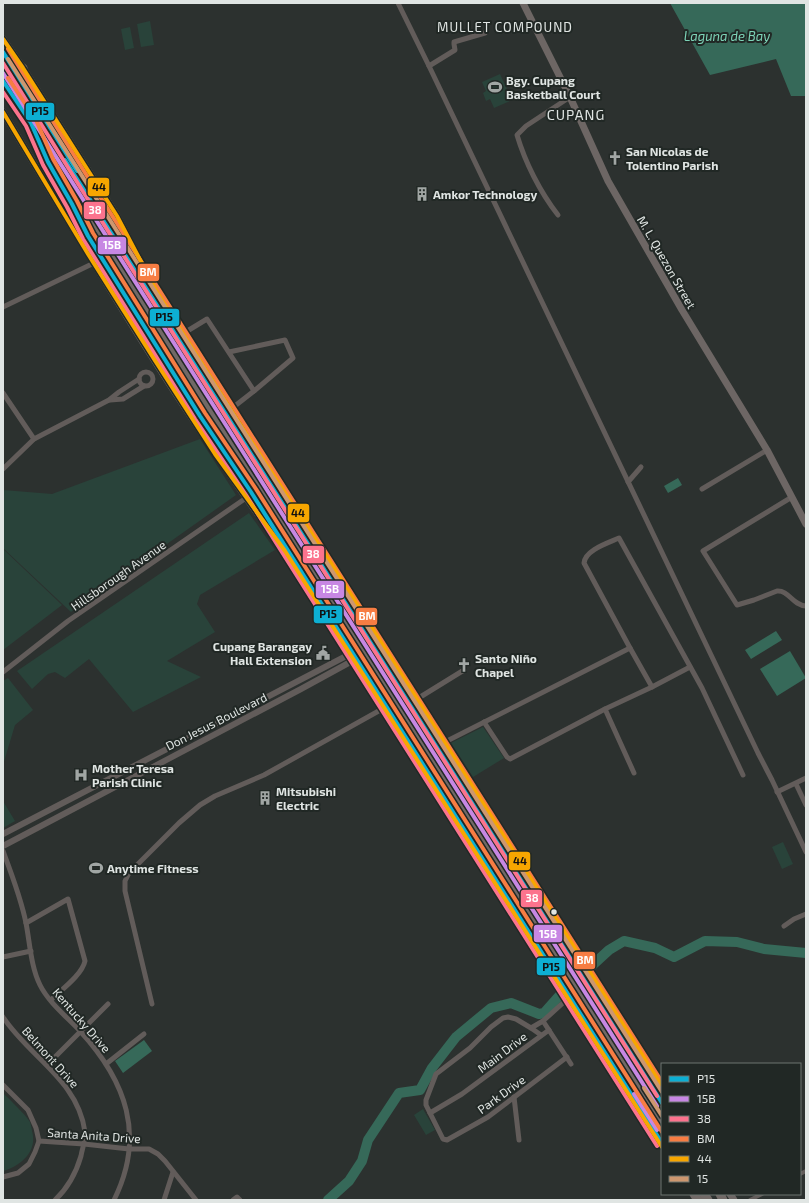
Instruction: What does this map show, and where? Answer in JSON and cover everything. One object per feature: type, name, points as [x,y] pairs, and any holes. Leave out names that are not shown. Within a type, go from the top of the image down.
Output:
[{"type":"highway","points":[[3,52],[661,1091]]},
{"type":"highway","points":[[3,56],[23,68]]},
{"type":"highway","points":[[3,62],[584,973],[661,1101]]},
{"type":"highway","points":[[3,74],[661,1112]]},
{"type":"highway","points":[[3,81],[661,1120]]},
{"type":"highway","points":[[3,90],[661,1125]]},
{"type":"highway","points":[[31,123],[37,140],[48,162],[92,243],[200,416],[251,492],[661,1142]]},
{"type":"main road","name":"M. L. Quezon Street","points":[[523,3],[570,97],[608,181],[682,310],[767,450],[806,524]]},
{"type":"main road","points":[[3,39],[117,216],[157,292],[445,742],[584,973],[661,1085]]},
{"type":"main road","points":[[3,112],[160,370],[209,445],[285,551],[661,1145]]},
{"type":"street","points":[[400,4],[806,852]]},
{"type":"street","points":[[429,66],[455,50],[454,42],[485,33]]},
{"type":"street","points":[[558,215],[547,201],[521,151],[517,135],[526,126],[570,97]]},
{"type":"street","points":[[3,307],[94,263]]},
{"type":"street","points":[[184,332],[207,319],[254,391]]},
{"type":"street","points":[[229,352],[285,340],[293,358],[231,409]]},
{"type":"street","points":[[152,375],[160,370]]},
{"type":"street","points":[[3,469],[34,439],[109,400],[139,379],[145,372],[152,375]]},
{"type":"street","points":[[109,400],[123,399],[142,386],[152,384],[152,375]]},
{"type":"street","points":[[139,379],[142,386]]},
{"type":"street","points":[[3,394],[34,439]]},
{"type":"street","points":[[702,489],[767,450]]},
{"type":"street","points":[[628,482],[641,467]]},
{"type":"street","name":"Hillsborough Avenue","points":[[3,672],[68,621],[246,498]]},
{"type":"street","points":[[792,498],[703,551],[737,605],[781,591],[797,604],[806,606]]},
{"type":"street","points":[[652,687],[584,563],[590,552],[619,538],[705,695],[743,775]]},
{"type":"street","points":[[445,742],[630,648]]},
{"type":"street","name":"Don Jesus Boulevard","points":[[3,834],[238,712],[352,657]]},
{"type":"street","name":"Don Jesus Boulevard","points":[[3,846],[242,720],[352,657]]},
{"type":"street","points":[[484,722],[507,757],[510,759],[605,709],[690,667]]},
{"type":"street","points":[[417,699],[464,670]]},
{"type":"street","points":[[152,1004],[125,891],[125,881],[129,873],[179,823],[200,805],[215,796],[264,775],[384,708]]},
{"type":"street","points":[[605,709],[634,773]]},
{"type":"street","points":[[238,712],[242,720]]},
{"type":"street","points":[[777,792],[806,778]]},
{"type":"street","points":[[796,784],[806,805]]},
{"type":"street","name":"Kentucky Drive","points":[[3,851],[14,880],[26,923],[36,976],[41,987],[50,1000],[80,1032],[106,1064],[119,1088],[128,1114],[130,1133],[129,1149],[124,1176],[114,1200]]},
{"type":"street","points":[[26,923],[68,899],[85,961],[84,967],[50,1000]]},
{"type":"street","points":[[784,926],[806,914]]},
{"type":"street","points":[[3,957],[31,951]]},
{"type":"street","points":[[531,1028],[543,1021],[568,998]]},
{"type":"street","points":[[47,1065],[108,1004]]},
{"type":"street","name":"Belmont Drive","points":[[3,1017],[62,1082],[73,1097],[80,1115],[85,1133],[84,1144],[74,1176],[62,1194],[55,1200]]},
{"type":"street","points":[[430,1113],[426,1105],[426,1100],[436,1074],[470,1048],[503,1018],[508,1017],[516,1019],[541,1035]]},
{"type":"street","points":[[543,1021],[571,1064]]},
{"type":"street","name":"Main Drive","points":[[430,1113],[462,1094],[549,1030]]},
{"type":"street","points":[[106,1064],[144,1034]]},
{"type":"street","name":"Park Drive","points":[[430,1113],[443,1139],[447,1140],[488,1117],[567,1057]]},
{"type":"street","points":[[3,1085],[28,1110],[36,1128],[39,1141],[36,1152],[29,1164],[18,1173],[3,1177]]},
{"type":"street","points":[[514,1097],[519,1140]]},
{"type":"street","name":"Santa Anita Drive","points":[[39,1141],[129,1149],[149,1149],[158,1154],[196,1200]]},
{"type":"street","points":[[164,1200],[173,1172]]},
{"type":"street","points":[[750,1200],[760,1195]]},
{"type":"street","points":[[232,1200],[237,1197],[240,1200]]},
{"type":"shaded area","points":[[150,21],[154,45],[141,47],[137,24]]},
{"type":"shaded area","points":[[130,27],[134,48],[125,50],[121,29]]},
{"type":"shaded area","name":"Bgy. Cupang Basketball Court","points":[[500,74],[512,100],[494,108],[490,99],[486,101],[483,93],[486,91],[482,82]]},
{"type":"shaded area","points":[[200,439],[236,495],[71,612],[3,548],[3,490],[52,494]]},
{"type":"shaded area","points":[[249,513],[275,550],[200,595],[197,604],[215,632],[167,661],[201,677],[133,712],[89,659],[65,678],[55,672],[48,674],[32,689],[17,671]]},
{"type":"shaded area","points":[[3,549],[62,605],[3,650]]},
{"type":"shaded area","points":[[8,678],[33,710],[15,725],[3,765],[3,681]]},
{"type":"shaded area","points":[[483,727],[504,758],[473,777],[451,743]]},
{"type":"shaded area","points":[[3,801],[15,821],[3,828]]},
{"type":"shaded area","points":[[783,842],[793,864],[782,869],[772,847]]},
{"type":"shaded area","points":[[3,1093],[30,1122],[32,1128],[33,1145],[22,1161],[10,1169],[3,1171]]},
{"type":"shaded area","points":[[423,1109],[435,1130],[426,1135],[414,1115]]},
{"type":"water","name":"Laguna de Bay","points":[[670,3],[806,3],[806,96],[791,96],[776,59],[710,75]]},
{"type":"water","points":[[678,478],[682,485],[668,493],[664,486]]},
{"type":"water","points":[[776,631],[782,640],[751,659],[745,650]]},
{"type":"water","points":[[790,651],[806,678],[777,696],[760,669]]},
{"type":"water","points":[[144,1040],[152,1051],[123,1073],[115,1061]]},
{"type":"waterway","points":[[328,1200],[349,1181],[362,1161],[368,1140],[399,1093],[420,1090],[432,1068],[456,1037],[491,1008],[511,1003],[539,1014],[544,1013],[560,995],[609,950],[624,941],[655,948],[674,957],[705,941],[737,942],[764,949],[806,953]]},
{"type":"transit line","name":"44","points":[[3,39],[117,216],[157,292],[240,424],[329,560],[661,1084]]},
{"type":"transit line","name":"BM","points":[[8,49],[92,184],[661,1080]]},
{"type":"transit line","name":"P15","points":[[3,52],[77,171]]},
{"type":"transit line","name":"15","points":[[8,59],[661,1090]]},
{"type":"transit line","name":"38","points":[[3,63],[657,1096]]},
{"type":"transit line","name":"15B","points":[[3,73],[657,1106]]},
{"type":"transit line","name":"BM","points":[[8,78],[36,120],[53,159],[93,233],[205,413],[256,489],[661,1130]]},
{"type":"transit line","name":"P15","points":[[3,81],[31,123],[48,162],[88,236],[200,416],[251,492],[661,1141]]},
{"type":"transit line","name":"38","points":[[3,92],[26,126],[43,165],[83,239],[195,419],[246,495],[657,1146]]},
{"type":"transit line","name":"44","points":[[3,112],[88,254],[154,359],[215,454],[285,551],[661,1145]]},
{"type":"transit line","name":"P15","points":[[65,160],[661,1101]]},
{"type":"transit line","name":"15","points":[[644,1088],[661,1114]]},
{"type":"transit line","name":"15B","points":[[634,1094],[657,1130]]},
{"type":"place","name":"Bgy. Cupang Basketball Court","points":[[495,87]]},
{"type":"place","name":"San Nicolas de Tolentino Parish","points":[[615,158]]},
{"type":"place","name":"Amkor Technology","points":[[422,194]]},
{"type":"place","name":"Cupang Barangay Hall Extension","points":[[323,653]]},
{"type":"place","name":"Santo Niño Chapel","points":[[464,665]]},
{"type":"place","name":"Mother Teresa Parish Clinic","points":[[81,775]]},
{"type":"place","name":"Mitsubishi Electric","points":[[265,798]]},
{"type":"place","name":"Anytime Fitness","points":[[96,868]]},
{"type":"district","name":"MULLET COMPOUND","points":[[505,27]]},
{"type":"district","name":"CUPANG","points":[[576,114]]}]
